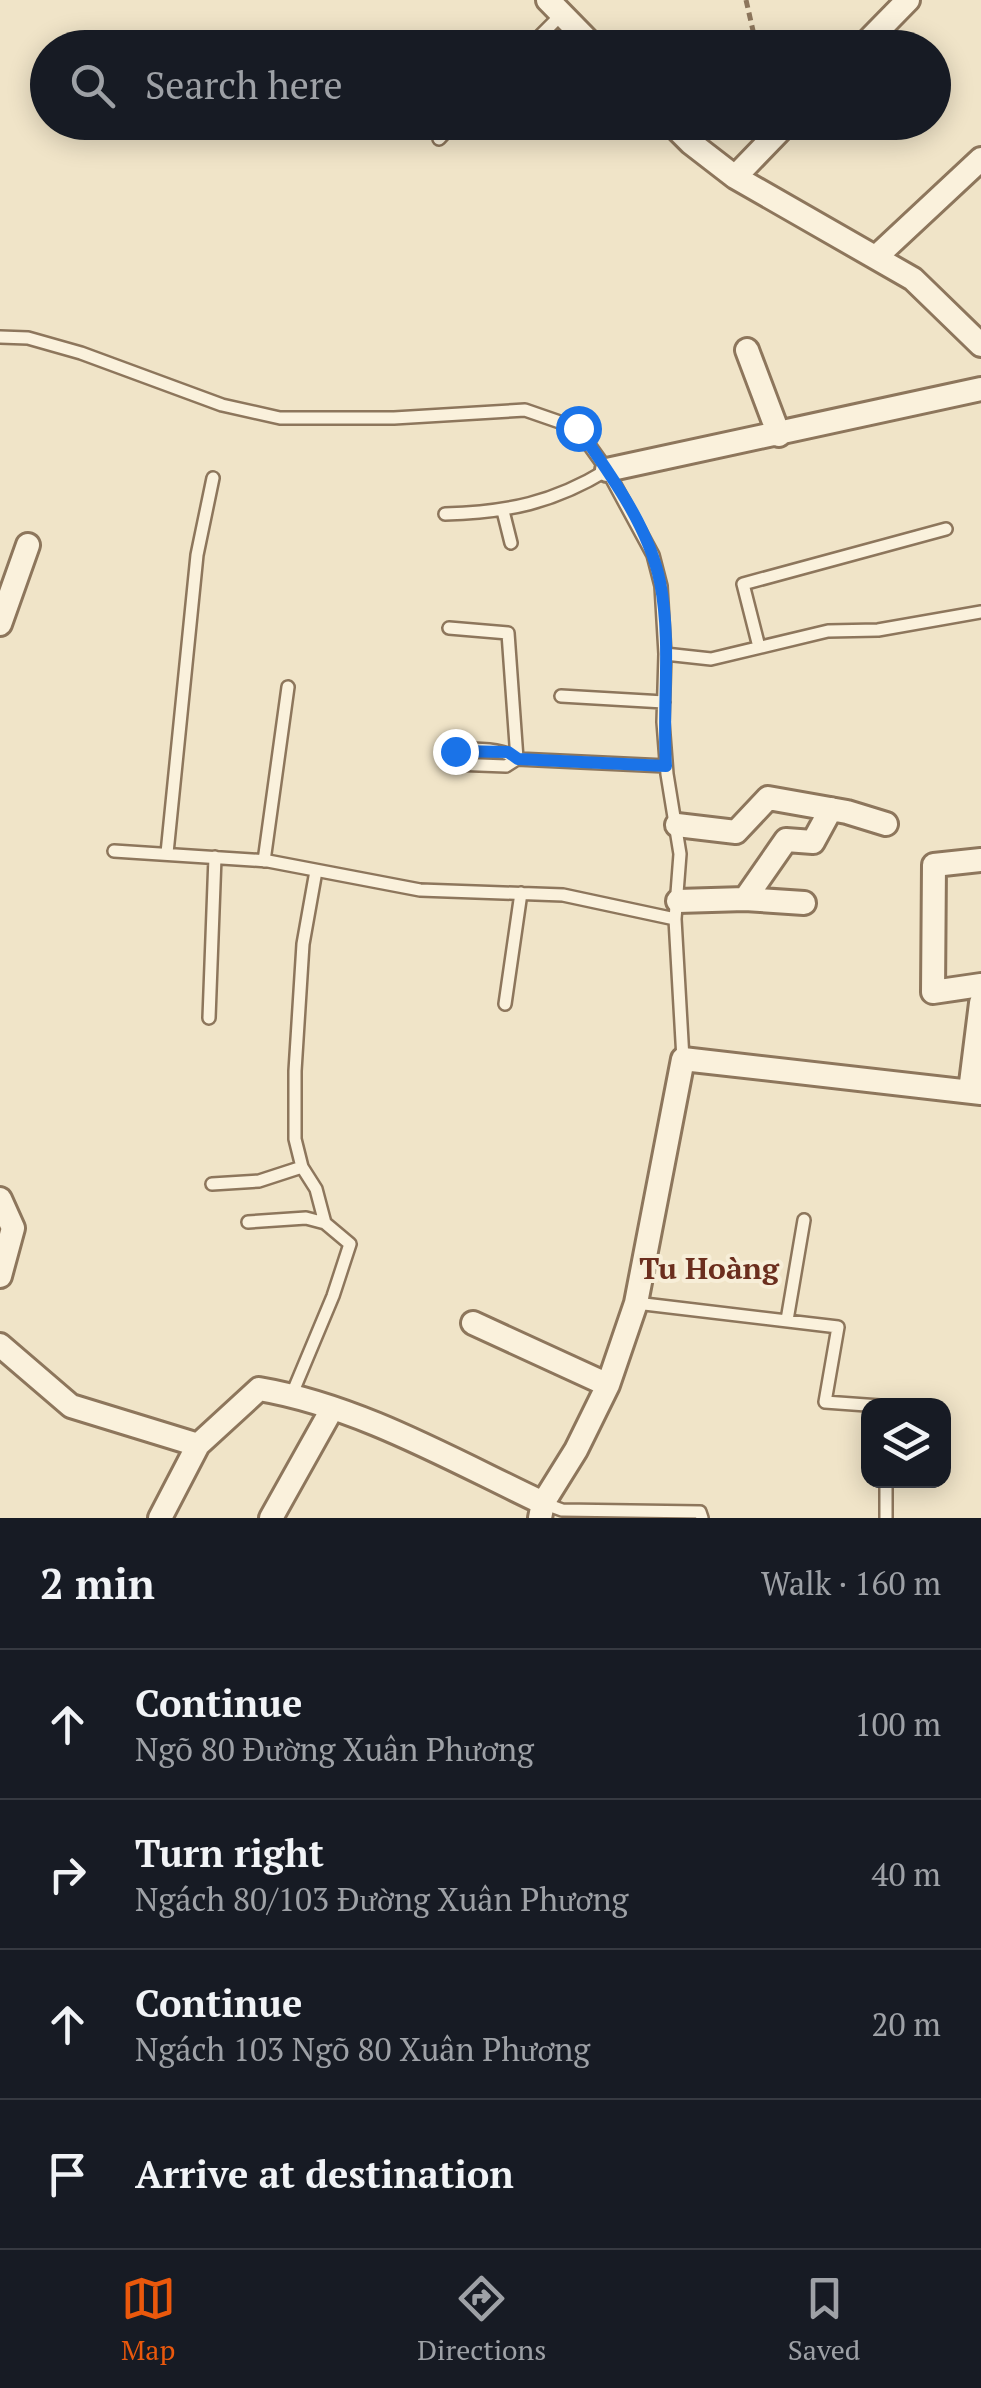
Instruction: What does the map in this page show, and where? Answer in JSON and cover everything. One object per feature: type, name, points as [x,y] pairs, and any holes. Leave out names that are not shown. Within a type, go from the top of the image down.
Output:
[{"type":"street","points":[[879,30],[908,0]]},
{"type":"street","points":[[555,7],[578,30]]},
{"type":"street","points":[[687,140],[735,176],[913,279],[981,344]]},
{"type":"street","points":[[735,176],[770,140]]},
{"type":"street","points":[[876,257],[981,159]]},
{"type":"street","points":[[747,350],[779,435]]},
{"type":"street","points":[[607,470],[981,389]]},
{"type":"street","points":[[3,609],[28,544]]},
{"type":"street","points":[[678,825],[736,832],[768,798],[886,824]]},
{"type":"street","points":[[745,899],[786,840],[812,842],[831,809]]},
{"type":"street","points":[[981,860],[934,865],[933,992],[981,985]]},
{"type":"street","points":[[676,910],[745,899],[804,903]]},
{"type":"street","points":[[160,1518],[198,1445],[259,1389],[292,1394],[376,1424],[541,1510],[608,1385],[636,1303],[683,1060],[976,1092],[981,1003]]},
{"type":"street","points":[[0,1199],[13,1228],[0,1276]]},
{"type":"street","points":[[474,1323],[608,1385]]},
{"type":"street","points":[[0,1345],[71,1406],[198,1445]]},
{"type":"street","points":[[271,1518],[332,1409]]},
{"type":"lane","points":[[540,30],[555,7]]},
{"type":"lane","points":[[0,337],[28,338],[81,353],[222,405],[280,418],[394,418],[524,410],[578,428],[607,470],[653,555],[661,586],[666,766],[678,825],[676,910],[683,1060]]},
{"type":"lane","points":[[445,514],[503,511],[576,490],[607,470]]},
{"type":"lane","points":[[168,853],[198,555],[213,478]]},
{"type":"lane","points":[[503,511],[510,543]]},
{"type":"lane","points":[[759,647],[744,584],[946,528]]},
{"type":"lane","points":[[664,654],[711,659],[828,630],[878,630],[981,612]]},
{"type":"lane","points":[[449,628],[508,633],[518,759]]},
{"type":"lane","points":[[264,860],[288,687]]},
{"type":"lane","points":[[561,696],[664,702]]},
{"type":"lane","points":[[455,751],[447,757],[453,764],[506,766],[518,759],[666,766]]},
{"type":"lane","points":[[114,851],[264,860],[420,890],[562,894],[676,910]]},
{"type":"lane","points":[[209,1018],[215,857]]},
{"type":"lane","points":[[316,871],[303,944],[295,1139],[302,1166],[316,1189],[324,1222]]},
{"type":"lane","points":[[505,1004],[520,893]]},
{"type":"lane","points":[[212,1184],[259,1181],[302,1166]]},
{"type":"lane","points":[[248,1222],[306,1218],[324,1222],[350,1244],[292,1394]]},
{"type":"lane","points":[[787,1320],[804,1220]]},
{"type":"lane","points":[[636,1303],[838,1328],[825,1402],[861,1405]]},
{"type":"lane","points":[[886,1488],[886,1518]]},
{"type":"lane","points":[[541,1510],[700,1512],[702,1518]]},
{"type":"path","points":[[746,0],[753,30]]},
{"type":"district","name":"Tu Hoàng","points":[[709,1268]]},
{"type":"route","points":[[455,751],[508,752],[518,759],[666,766],[664,620],[653,555],[607,470],[578,428]]}]
